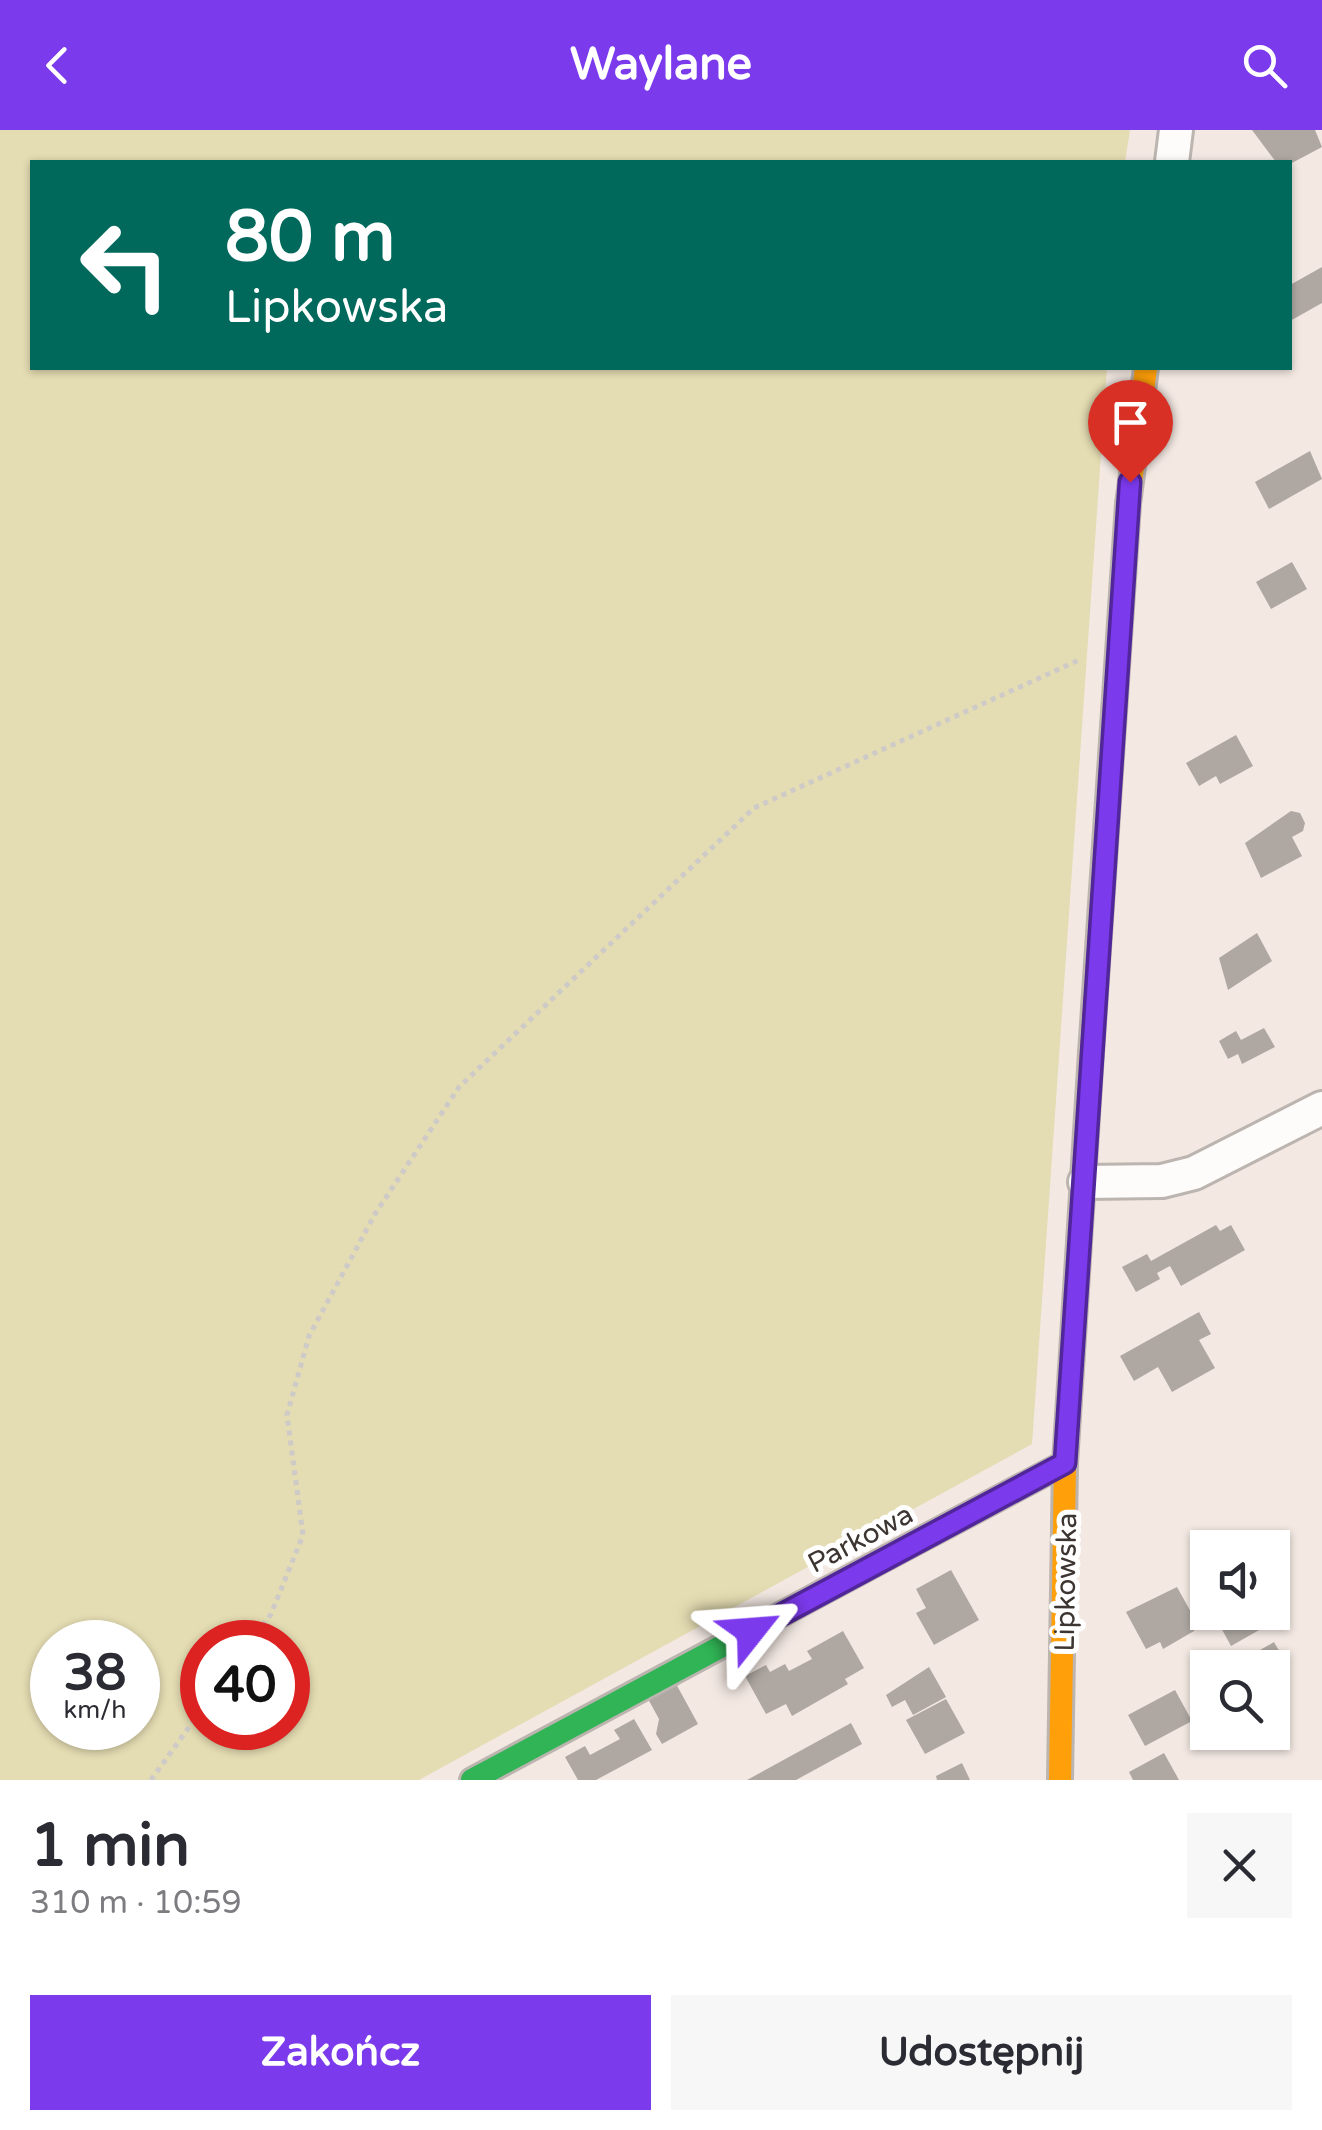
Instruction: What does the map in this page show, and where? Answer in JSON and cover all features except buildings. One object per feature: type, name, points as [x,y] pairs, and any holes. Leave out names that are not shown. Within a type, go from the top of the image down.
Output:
[{"type":"street","points":[[1172,160],[1176,130]]},
{"type":"street","name":"Lipkowska","points":[[1060,1780],[1065,1463],[1126,520],[1146,370]]},
{"type":"street","points":[[1085,1182],[1162,1181],[1194,1174],[1322,1108]]},
{"type":"street","name":"Parkowa","points":[[472,1780],[1065,1463]]},
{"type":"path","points":[[267,1620],[302,1535],[287,1415],[308,1336],[375,1214],[459,1087],[754,808],[1118,642]]},
{"type":"path","points":[[151,1780],[180,1740]]},
{"type":"shaded area","points":[[0,130],[1130,130],[1125,160],[30,160],[30,370],[1107,370],[1032,1444],[419,1780],[0,1780]]},
{"type":"traffic: fast","points":[[472,1780],[888,1557]]},
{"type":"traffic: slow","points":[[1128,504],[1146,370]]},
{"type":"traffic: slow","points":[[1060,1780],[1065,1463],[1091,1053]]},
{"type":"traffic: slow","points":[[888,1557],[1065,1463]]},
{"type":"traffic: jam","points":[[1091,1053],[1128,504]]},
{"type":"route","points":[[751,1631],[1065,1463],[1130,482]]}]
